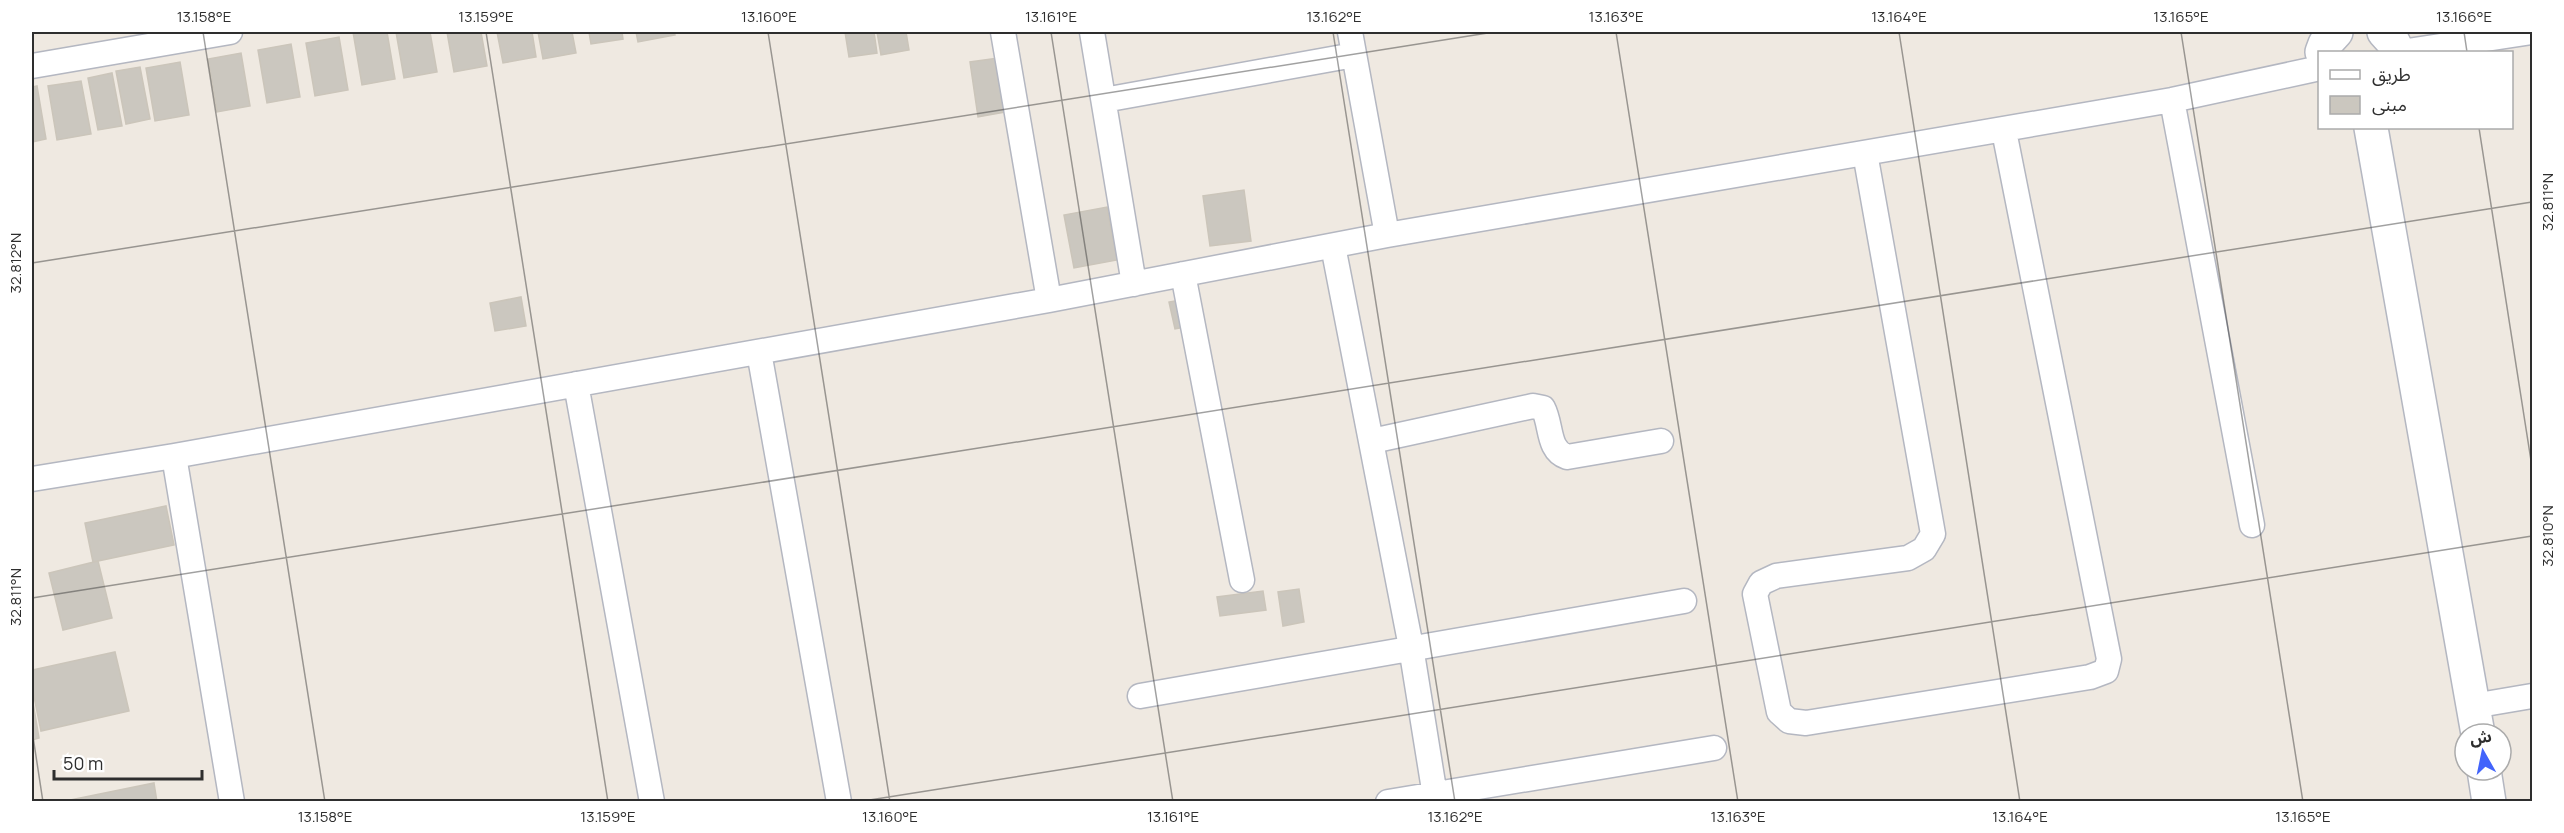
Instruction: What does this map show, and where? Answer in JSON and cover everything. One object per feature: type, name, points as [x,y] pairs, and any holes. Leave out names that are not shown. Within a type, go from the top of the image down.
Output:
[{"type":"street","points":[[32,66],[230,32]]},
{"type":"street","points":[[1003,32],[1049,300]]},
{"type":"street","points":[[1092,32],[1134,284]]},
{"type":"street","points":[[2322,51],[2325,44],[2336,32]]},
{"type":"street","points":[[2384,32],[2398,51]]},
{"type":"street","points":[[2406,51],[2532,32]]},
{"type":"street","points":[[1104,100],[1352,43],[1386,234]]},
{"type":"street","points":[[32,479],[174,456],[1049,300],[1386,234],[2004,131],[2172,100],[2318,68]]},
{"type":"street","points":[[2172,100],[2252,525]]},
{"type":"street","points":[[2371,129],[2475,720],[2532,696]]},
{"type":"street","points":[[1865,153],[1933,534],[1924,549],[1908,558],[1776,576],[1761,583],[1755,594],[1757,605],[1779,712],[1789,722],[1817,721],[2090,677],[2106,671],[2109,659],[2004,131]]},
{"type":"street","points":[[1333,246],[1411,647],[1435,797]]},
{"type":"street","points":[[1183,274],[1242,580]]},
{"type":"street","points":[[759,352],[839,801]]},
{"type":"street","points":[[576,384],[652,801]]},
{"type":"street","points":[[1372,441],[1533,406],[1543,408],[1549,419],[1554,449],[1567,457],[1661,441]]},
{"type":"street","points":[[174,456],[232,801]]},
{"type":"street","points":[[1140,696],[1684,601]]},
{"type":"street","points":[[1388,801],[1435,797],[1714,748]]},
{"type":"street","points":[[2486,782],[2489,801]]},
{"type":"building","points":[[353,32],[387,32],[395,79],[362,85]]},
{"type":"building","points":[[396,32],[430,32],[437,72],[404,78]]},
{"type":"building","points":[[447,32],[481,32],[487,66],[454,72]]},
{"type":"building","points":[[497,32],[532,32],[536,57],[503,63]]},
{"type":"building","points":[[538,32],[572,32],[576,53],[543,59]]},
{"type":"building","points":[[589,32],[622,32],[623,39],[591,44]]},
{"type":"building","points":[[636,32],[674,32],[675,35],[638,42]]},
{"type":"building","points":[[845,32],[874,32],[877,53],[849,57]]},
{"type":"building","points":[[877,32],[906,32],[909,50],[881,55]]},
{"type":"building","points":[[339,37],[348,90],[315,96],[306,43]]},
{"type":"building","points":[[291,44],[300,97],[267,103],[258,50]]},
{"type":"building","points":[[241,53],[250,106],[217,112],[208,59]]},
{"type":"building","points":[[998,58],[1006,112],[978,117],[970,62]]},
{"type":"building","points":[[180,62],[189,115],[155,121],[146,68]]},
{"type":"building","points":[[140,67],[150,119],[126,124],[116,71]]},
{"type":"building","points":[[112,73],[122,126],[98,130],[88,78]]},
{"type":"building","points":[[81,81],[91,134],[57,140],[48,86]]},
{"type":"building","points":[[37,86],[46,139],[32,142],[32,87]]},
{"type":"building","points":[[1244,190],[1251,241],[1210,246],[1203,196]]},
{"type":"building","points":[[1107,207],[1117,260],[1074,268],[1064,215]]},
{"type":"building","points":[[521,297],[526,326],[495,331],[490,303]]},
{"type":"building","points":[[1185,299],[1191,326],[1175,329],[1169,302]]},
{"type":"building","points":[[166,506],[174,545],[93,562],[85,523]]},
{"type":"building","points":[[98,561],[112,618],[63,630],[49,573]]},
{"type":"building","points":[[1299,589],[1304,622],[1283,626],[1278,592]]},
{"type":"building","points":[[1263,591],[1266,610],[1220,616],[1217,597]]},
{"type":"building","points":[[115,652],[129,711],[41,731],[32,687],[32,670]]},
{"type":"building","points":[[32,697],[39,738],[32,740]]},
{"type":"building","points":[[154,783],[157,802],[71,802],[70,800]]}]
